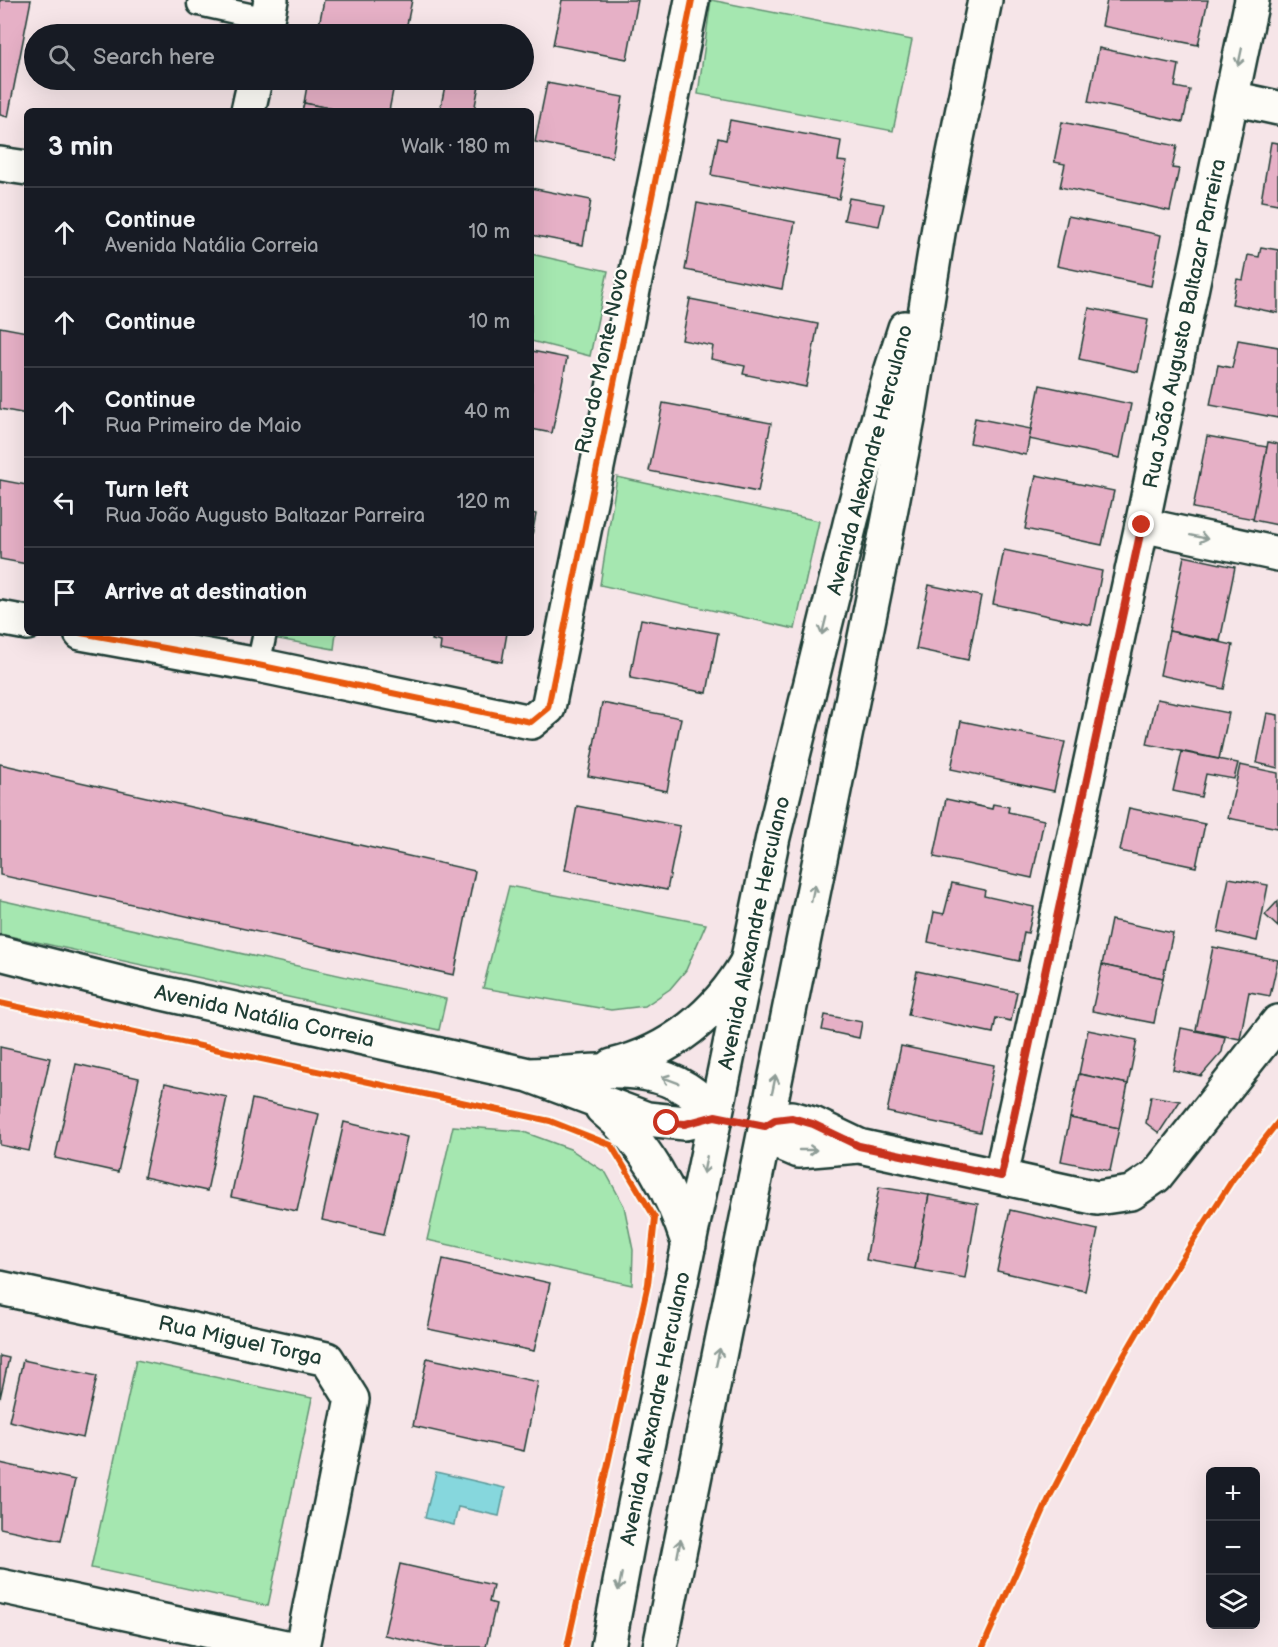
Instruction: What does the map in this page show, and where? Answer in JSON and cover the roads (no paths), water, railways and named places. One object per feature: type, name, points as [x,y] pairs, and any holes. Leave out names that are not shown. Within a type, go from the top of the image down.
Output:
[{"type":"street","name":"Rua do Monte Novo","points":[[258,665],[531,722],[548,708],[692,0]]},
{"type":"street","name":"Avenida Alexandre Herculano","points":[[660,1647],[896,484],[939,227],[985,0]]},
{"type":"street","name":"Rua João Augusto Baltazar Parreira","points":[[1001,1176],[1142,525],[1252,0]]},
{"type":"street","points":[[249,108],[253,90]]},
{"type":"street","points":[[1232,98],[1278,108]]},
{"type":"street","points":[[0,164],[24,168]]},
{"type":"street","name":"Avenida Alexandre Herculano","points":[[608,1647],[715,1116],[792,759],[851,520],[891,372],[939,227]]},
{"type":"street","points":[[1142,525],[1278,554]]},
{"type":"street","points":[[0,618],[24,622]]},
{"type":"street","points":[[98,636],[258,665]]},
{"type":"street","name":"Avenida Natália Correia","points":[[0,953],[131,986],[530,1075],[626,1112],[667,1123],[685,1124],[715,1116],[702,1099],[682,1085],[651,1074],[628,1070],[597,1070],[530,1075]]},
{"type":"street","name":"Avenida Natália Correia","points":[[597,1070],[639,1058],[677,1039],[716,1005],[736,981],[747,963]]},
{"type":"street","points":[[715,1116],[765,1126],[775,1120],[792,1118],[813,1124],[859,1146],[1097,1198],[1131,1193],[1156,1176],[1278,1022]]},
{"type":"street","name":"Avenida Natália Correia","points":[[572,1090],[616,1119],[644,1151],[666,1185],[689,1245]]},
{"type":"street","name":"Rua Miguel Torga","points":[[0,1288],[327,1359],[352,1399],[302,1647]]},
{"type":"street","points":[[0,1586],[285,1647]]},
{"type":"lane","points":[[199,4],[267,18]]},
{"type":"lane","points":[[258,665],[264,636]]},
{"type":"water","points":[[436,1472],[505,1488],[499,1516],[458,1507],[454,1525],[425,1518]]}]
